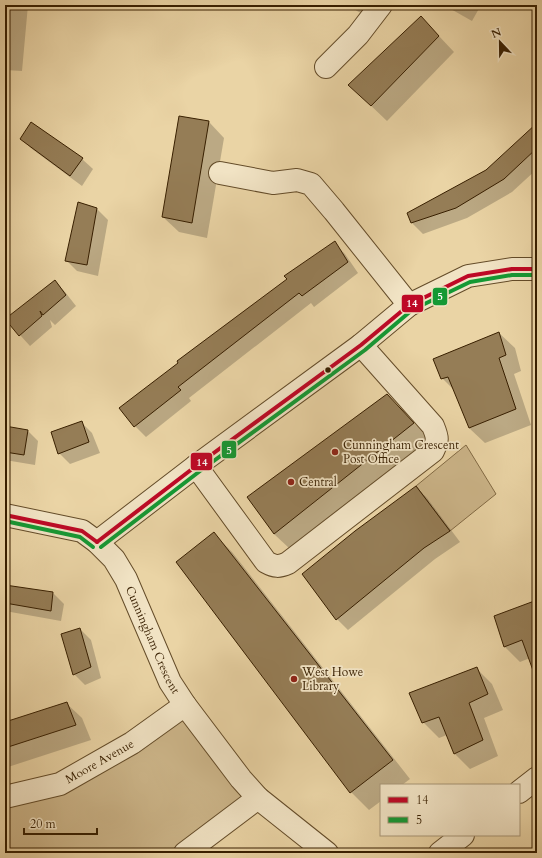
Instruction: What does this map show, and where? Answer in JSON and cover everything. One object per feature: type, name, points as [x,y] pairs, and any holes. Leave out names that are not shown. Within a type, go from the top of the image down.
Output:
[{"type":"street","points":[[326,67],[358,35],[381,5]]},
{"type":"street","points":[[220,174],[273,183],[297,180],[311,184],[409,305]]},
{"type":"street","points":[[97,542],[196,466],[361,345],[409,305],[468,276],[512,269],[537,269]]},
{"type":"street","points":[[196,466],[266,562],[273,566],[280,566],[288,563],[433,451],[436,445],[438,437],[433,426],[361,345]]},
{"type":"street","name":"Cunningham Crescent","points":[[5,516],[82,531],[97,542],[114,559],[126,579],[170,682],[185,705],[241,779],[258,798],[327,853]]},
{"type":"street","name":"Moore Avenue","points":[[5,797],[60,784],[132,742],[185,705]]},
{"type":"street","points":[[520,791],[537,778]]},
{"type":"street","points":[[185,853],[258,798]]},
{"type":"street","points":[[440,853],[462,836]]},
{"type":"shaded area","points":[[466,445],[496,494],[450,531],[416,486]]},
{"type":"shaded area","points":[[185,705],[258,798],[185,853],[5,853],[5,797],[60,783]]},
{"type":"building","points":[[421,16],[439,36],[371,106],[348,85]]},
{"type":"building","points":[[179,116],[209,121],[192,223],[162,217]]},
{"type":"building","points":[[31,122],[83,158],[70,176],[20,139]]},
{"type":"building","points":[[537,123],[537,148],[504,179],[456,208],[411,223],[407,213],[486,170]]},
{"type":"building","points":[[78,202],[97,208],[87,265],[65,261]]},
{"type":"building","points":[[335,241],[348,262],[302,296],[299,293],[178,387],[181,390],[134,427],[119,408],[178,363],[177,361],[287,279],[284,276]]},
{"type":"building","points":[[55,280],[66,295],[43,315],[40,311],[42,316],[19,336],[5,319]]},
{"type":"building","points":[[499,332],[506,355],[499,358],[516,409],[469,428],[448,377],[441,379],[433,359]]},
{"type":"building","points":[[387,394],[414,423],[274,534],[247,497]]},
{"type":"building","points":[[82,421],[89,442],[58,454],[51,432]]},
{"type":"building","points":[[5,426],[28,430],[24,455],[5,452]]},
{"type":"building","points":[[416,486],[450,531],[424,548],[336,620],[302,574],[355,531]]},
{"type":"building","points":[[214,532],[393,760],[350,793],[176,562]]},
{"type":"building","points":[[5,585],[53,592],[51,611],[5,603]]},
{"type":"building","points":[[537,600],[537,676],[535,676],[522,640],[504,647],[494,616]]},
{"type":"building","points":[[80,628],[91,667],[73,675],[61,634]]},
{"type":"building","points":[[477,667],[488,694],[469,703],[483,740],[454,754],[439,717],[422,723],[409,693]]},
{"type":"building","points":[[67,702],[76,725],[5,748],[5,722]]},
{"type":"transit line","name":"14","points":[[97,542],[196,466],[361,345],[409,305],[468,276],[512,269],[537,269]]},
{"type":"transit line","name":"5","points":[[101,547],[200,471],[365,350],[412,310],[470,282],[512,275],[537,275]]},
{"type":"transit line","name":"14","points":[[5,515],[82,531],[97,542]]},
{"type":"transit line","name":"5","points":[[5,521],[80,537],[93,547]]},
{"type":"place","name":"Cunningham Crescent Post Office","points":[[335,452]]},
{"type":"place","name":"Central","points":[[291,482]]},
{"type":"place","name":"West Howe Library","points":[[294,679]]}]
